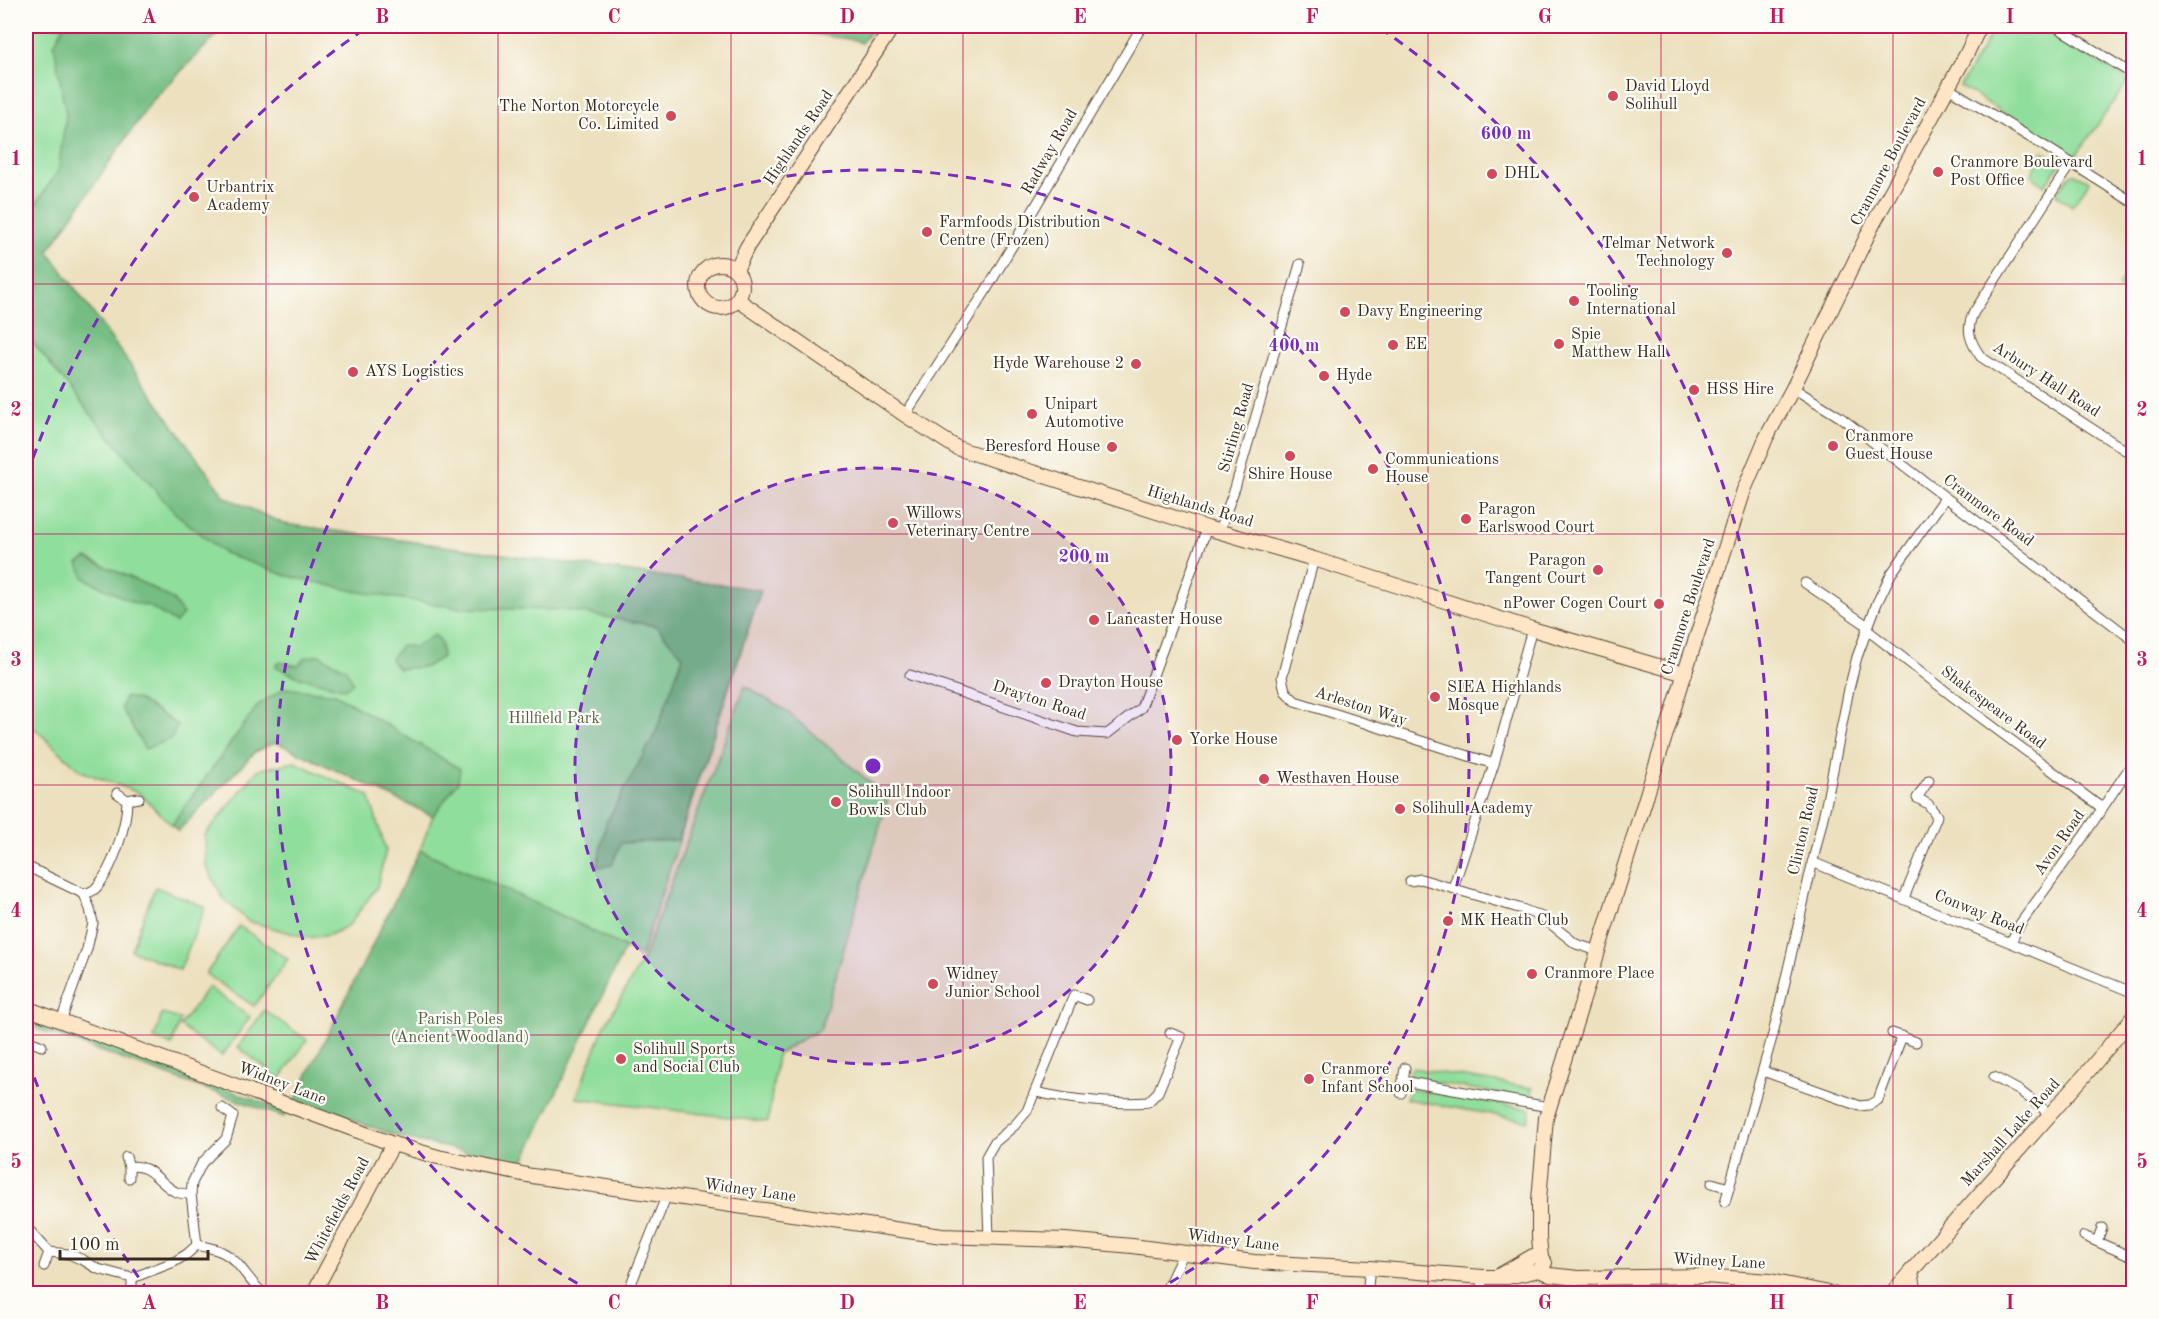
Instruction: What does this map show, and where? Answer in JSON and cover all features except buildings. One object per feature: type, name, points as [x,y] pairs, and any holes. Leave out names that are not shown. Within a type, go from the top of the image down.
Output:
[{"type":"street","name":"Highlands Road","points":[[736,270],[747,247],[893,26]]},
{"type":"street","name":"Radway Road","points":[[905,415],[985,292],[1142,26]]},
{"type":"street","name":"Cranmore Boulevard","points":[[1536,1263],[1544,1133],[1549,1107],[1744,490],[1766,438],[1872,226],[1980,26]]},
{"type":"street","points":[[2055,26],[2133,75]]},
{"type":"street","points":[[1948,88],[2133,203]]},
{"type":"street","name":"Arbury Hall Road","points":[[2071,163],[1974,312],[1970,320],[1969,337],[1981,357],[2133,454]]},
{"type":"street","points":[[716,264],[727,264],[736,270],[741,276],[742,293],[738,300],[729,307],[718,309],[708,305],[700,297],[698,287],[700,277],[706,268],[716,264]]},
{"type":"street","name":"Stirling Road","points":[[1213,529],[1235,488],[1300,264]]},
{"type":"street","name":"Highlands Road","points":[[738,300],[957,448],[1532,629],[1685,674]]},
{"type":"street","name":"Cranmore Road","points":[[1793,388],[1840,417],[2133,641]]},
{"type":"street","name":"Clinton Road","points":[[1725,1202],[1763,1071],[1827,800],[1849,689],[1867,628],[1891,574],[1945,498]]},
{"type":"street","name":"Drayton Road","points":[[910,675],[1077,732],[1107,734],[1141,708],[1213,529]]},
{"type":"street","name":"Arleston Way","points":[[1314,559],[1282,677],[1284,691],[1295,701],[1494,764]]},
{"type":"street","name":"Shakespeare Road","points":[[1805,583],[2102,808]]},
{"type":"street","points":[[1453,888],[1494,764],[1532,629]]},
{"type":"street","name":"Avon Road","points":[[2011,942],[2020,924],[2084,837],[2133,760]]},
{"type":"street","points":[[1904,898],[1937,816],[1928,804],[1917,798],[1929,780]]},
{"type":"street","points":[[117,793],[127,800],[139,798]]},
{"type":"street","points":[[84,894],[95,890],[116,852],[127,800]]},
{"type":"street","name":"Conway Road","points":[[1812,862],[2133,993]]},
{"type":"street","points":[[26,866],[84,894],[90,909],[93,923],[87,949],[61,1021]]},
{"type":"street","points":[[1410,882],[1421,879],[1522,909],[1542,917],[1576,944],[1598,951]]},
{"type":"street","points":[[989,1238],[986,1157],[994,1143],[1027,1111],[1074,995],[1087,1000]]},
{"type":"street","name":"Widney Lane","points":[[26,1008],[393,1144],[485,1168],[666,1197],[942,1236],[1065,1240],[1184,1252],[1254,1262],[1490,1277],[1508,1277],[1536,1263],[1550,1275],[1566,1278],[1704,1276],[1770,1281],[1834,1293]]},
{"type":"street","name":"Marshall Lake Road","points":[[1891,1293],[2050,1114],[2133,1016]]},
{"type":"street","points":[[1036,1092],[1053,1097],[1148,1102],[1158,1092],[1181,1037],[1170,1033]]},
{"type":"street","points":[[1763,1071],[1860,1106],[1869,1105],[1878,1100],[1897,1035],[1916,1042]]},
{"type":"street","points":[[26,1040],[42,1046]]},
{"type":"street","points":[[1401,1093],[1405,1068]]},
{"type":"street","points":[[1994,1077],[2020,1091],[2050,1114]]},
{"type":"street","points":[[1403,1081],[1549,1107]]},
{"type":"street","points":[[197,1245],[191,1194],[192,1183],[202,1163],[226,1139],[237,1114],[222,1108]]},
{"type":"street","name":"Whitefields Road","points":[[313,1293],[393,1144]]},
{"type":"street","points":[[126,1156],[129,1178]]},
{"type":"street","points":[[129,1167],[138,1165],[152,1172],[178,1193],[191,1194]]},
{"type":"street","points":[[1712,1183],[1729,1188]]},
{"type":"street","points":[[627,1293],[666,1197]]},
{"type":"street","points":[[2097,1241],[2102,1228]]},
{"type":"street","points":[[31,1232],[49,1252],[69,1254],[98,1269],[132,1278],[174,1262],[197,1245]]},
{"type":"street","points":[[2084,1236],[2133,1258]]},
{"type":"street","points":[[197,1245],[222,1252],[234,1260],[252,1285],[264,1293]]},
{"type":"street","points":[[44,1266],[49,1252]]},
{"type":"street","points":[[1164,1293],[1184,1252]]},
{"type":"street","points":[[1367,1293],[1370,1268]]},
{"type":"street","points":[[1911,1272],[1915,1293]]},
{"type":"street","points":[[1480,1293],[1490,1277]]},
{"type":"street","points":[[132,1278],[132,1293]]},
{"type":"green space","name":"Hillfield Park","points":[[26,26],[225,26],[151,102],[48,251],[225,497],[284,524],[761,590],[641,956],[571,920],[420,850],[433,815],[276,742],[256,751],[178,831],[139,793],[81,771],[26,721]]},
{"type":"green space","points":[[64,26],[225,26],[151,102],[48,251],[225,497],[284,524],[761,590],[678,840],[621,843],[612,865],[597,867],[606,823],[656,732],[683,656],[656,626],[565,610],[460,608],[359,592],[284,575],[224,553],[174,512],[26,334],[26,219],[58,171],[66,115],[54,44]]},
{"type":"green space","points":[[760,26],[875,26],[861,43],[855,40]]},
{"type":"green space","points":[[1996,26],[2039,26],[2129,80],[2075,157],[1960,86]]},
{"type":"green space","points":[[2043,151],[2058,161],[2059,166],[2044,186],[2031,175]]},
{"type":"green space","points":[[2075,174],[2090,181],[2072,206],[2056,194],[2070,175]]},
{"type":"green space","points":[[2133,262],[2133,296],[2118,286]]},
{"type":"green space","points":[[87,558],[172,599],[183,614],[176,623],[149,606],[134,603],[84,578],[78,563]]},
{"type":"green space","points":[[435,635],[441,641],[442,657],[426,667],[398,669],[391,659],[401,645],[414,647]]},
{"type":"green space","points":[[319,655],[346,669],[353,682],[345,689],[296,676],[275,666],[280,662],[298,666],[304,658]]},
{"type":"green space","points":[[745,686],[785,710],[888,798],[820,1030],[777,1055],[768,1122],[576,1098],[604,1027],[643,959]]},
{"type":"green space","points":[[285,688],[335,694],[460,769],[458,782],[433,816],[276,742],[256,751],[178,831],[172,824],[259,704]]},
{"type":"green space","points":[[125,697],[139,700],[178,725],[171,739],[145,749],[121,708]]},
{"type":"green space","points":[[294,762],[369,796],[386,850],[377,887],[349,925],[330,935],[308,938],[248,921],[223,898],[206,866],[205,835],[258,770]]},
{"type":"green space","name":"Parish Poles (Ancient Woodland)","points":[[420,850],[571,920],[625,948],[522,1165],[400,1137],[295,1100]]},
{"type":"green space","points":[[155,887],[205,907],[180,970],[131,950]]},
{"type":"green space","points":[[239,926],[288,959],[254,1006],[206,974]]},
{"type":"green space","points":[[208,987],[250,1017],[222,1056],[180,1026]]},
{"type":"green space","points":[[264,1010],[307,1040],[280,1079],[238,1047]]},
{"type":"green space","points":[[26,1014],[285,1111],[284,1117],[26,1025]]},
{"type":"green space","points":[[162,1014],[180,1019],[172,1045],[154,1039]]},
{"type":"green space","points":[[1412,1068],[1533,1088],[1531,1099],[1408,1078]]},
{"type":"green space","points":[[1410,1089],[1531,1109],[1528,1121],[1406,1099]]},
{"type":"place","name":"David Lloyd Solihull","points":[[1613,96]]},
{"type":"place","name":"The Norton Motorcycle Co. Limited","points":[[671,116]]},
{"type":"place","name":"Cranmore Boulevard Post Office","points":[[1938,172]]},
{"type":"place","name":"DHL","points":[[1492,174]]},
{"type":"place","name":"Urbantrix Academy","points":[[194,197]]},
{"type":"place","name":"Farmfoods Distribution Centre (Frozen)","points":[[927,232]]},
{"type":"place","name":"Telmar Network Technology","points":[[1727,253]]},
{"type":"place","name":"Tooling International","points":[[1574,301]]},
{"type":"place","name":"Davy Engineering","points":[[1345,312]]},
{"type":"place","name":"Spie Matthew Hall","points":[[1559,344]]},
{"type":"place","name":"EE","points":[[1393,345]]},
{"type":"place","name":"Hyde Warehouse 2","points":[[1136,364]]},
{"type":"place","name":"AYS Logistics","points":[[353,372]]},
{"type":"place","name":"Hyde","points":[[1324,376]]},
{"type":"place","name":"HSS Hire","points":[[1694,390]]},
{"type":"place","name":"Unipart Automotive","points":[[1032,414]]},
{"type":"place","name":"Cranmore Guest House","points":[[1833,446]]},
{"type":"place","name":"Beresford House","points":[[1112,447]]},
{"type":"place","name":"Shire House","points":[[1290,456]]},
{"type":"place","name":"Communications House","points":[[1373,469]]},
{"type":"place","name":"Paragon Earlswood Court","points":[[1466,519]]},
{"type":"place","name":"Willows Veterinary Centre","points":[[893,523]]},
{"type":"place","name":"Paragon Tangent Court","points":[[1598,570]]},
{"type":"place","name":"nPower Cogen Court","points":[[1659,604]]},
{"type":"place","name":"Lancaster House","points":[[1094,620]]},
{"type":"place","name":"Drayton House","points":[[1046,683]]},
{"type":"place","name":"SIEA Highlands Mosque","points":[[1435,697]]},
{"type":"place","name":"Yorke House","points":[[1177,740]]},
{"type":"place","name":"Westhaven House","points":[[1264,779]]},
{"type":"place","name":"Solihull Indoor Bowls Club","points":[[836,802]]},
{"type":"place","name":"Solihull Academy","points":[[1400,809]]},
{"type":"place","name":"MK Heath Club","points":[[1448,921]]},
{"type":"place","name":"Cranmore Place","points":[[1532,974]]},
{"type":"place","name":"Widney Junior School","points":[[933,984]]},
{"type":"place","name":"Solihull Sports and Social Club","points":[[621,1059]]},
{"type":"place","name":"Cranmore Infant School","points":[[1309,1079]]}]
